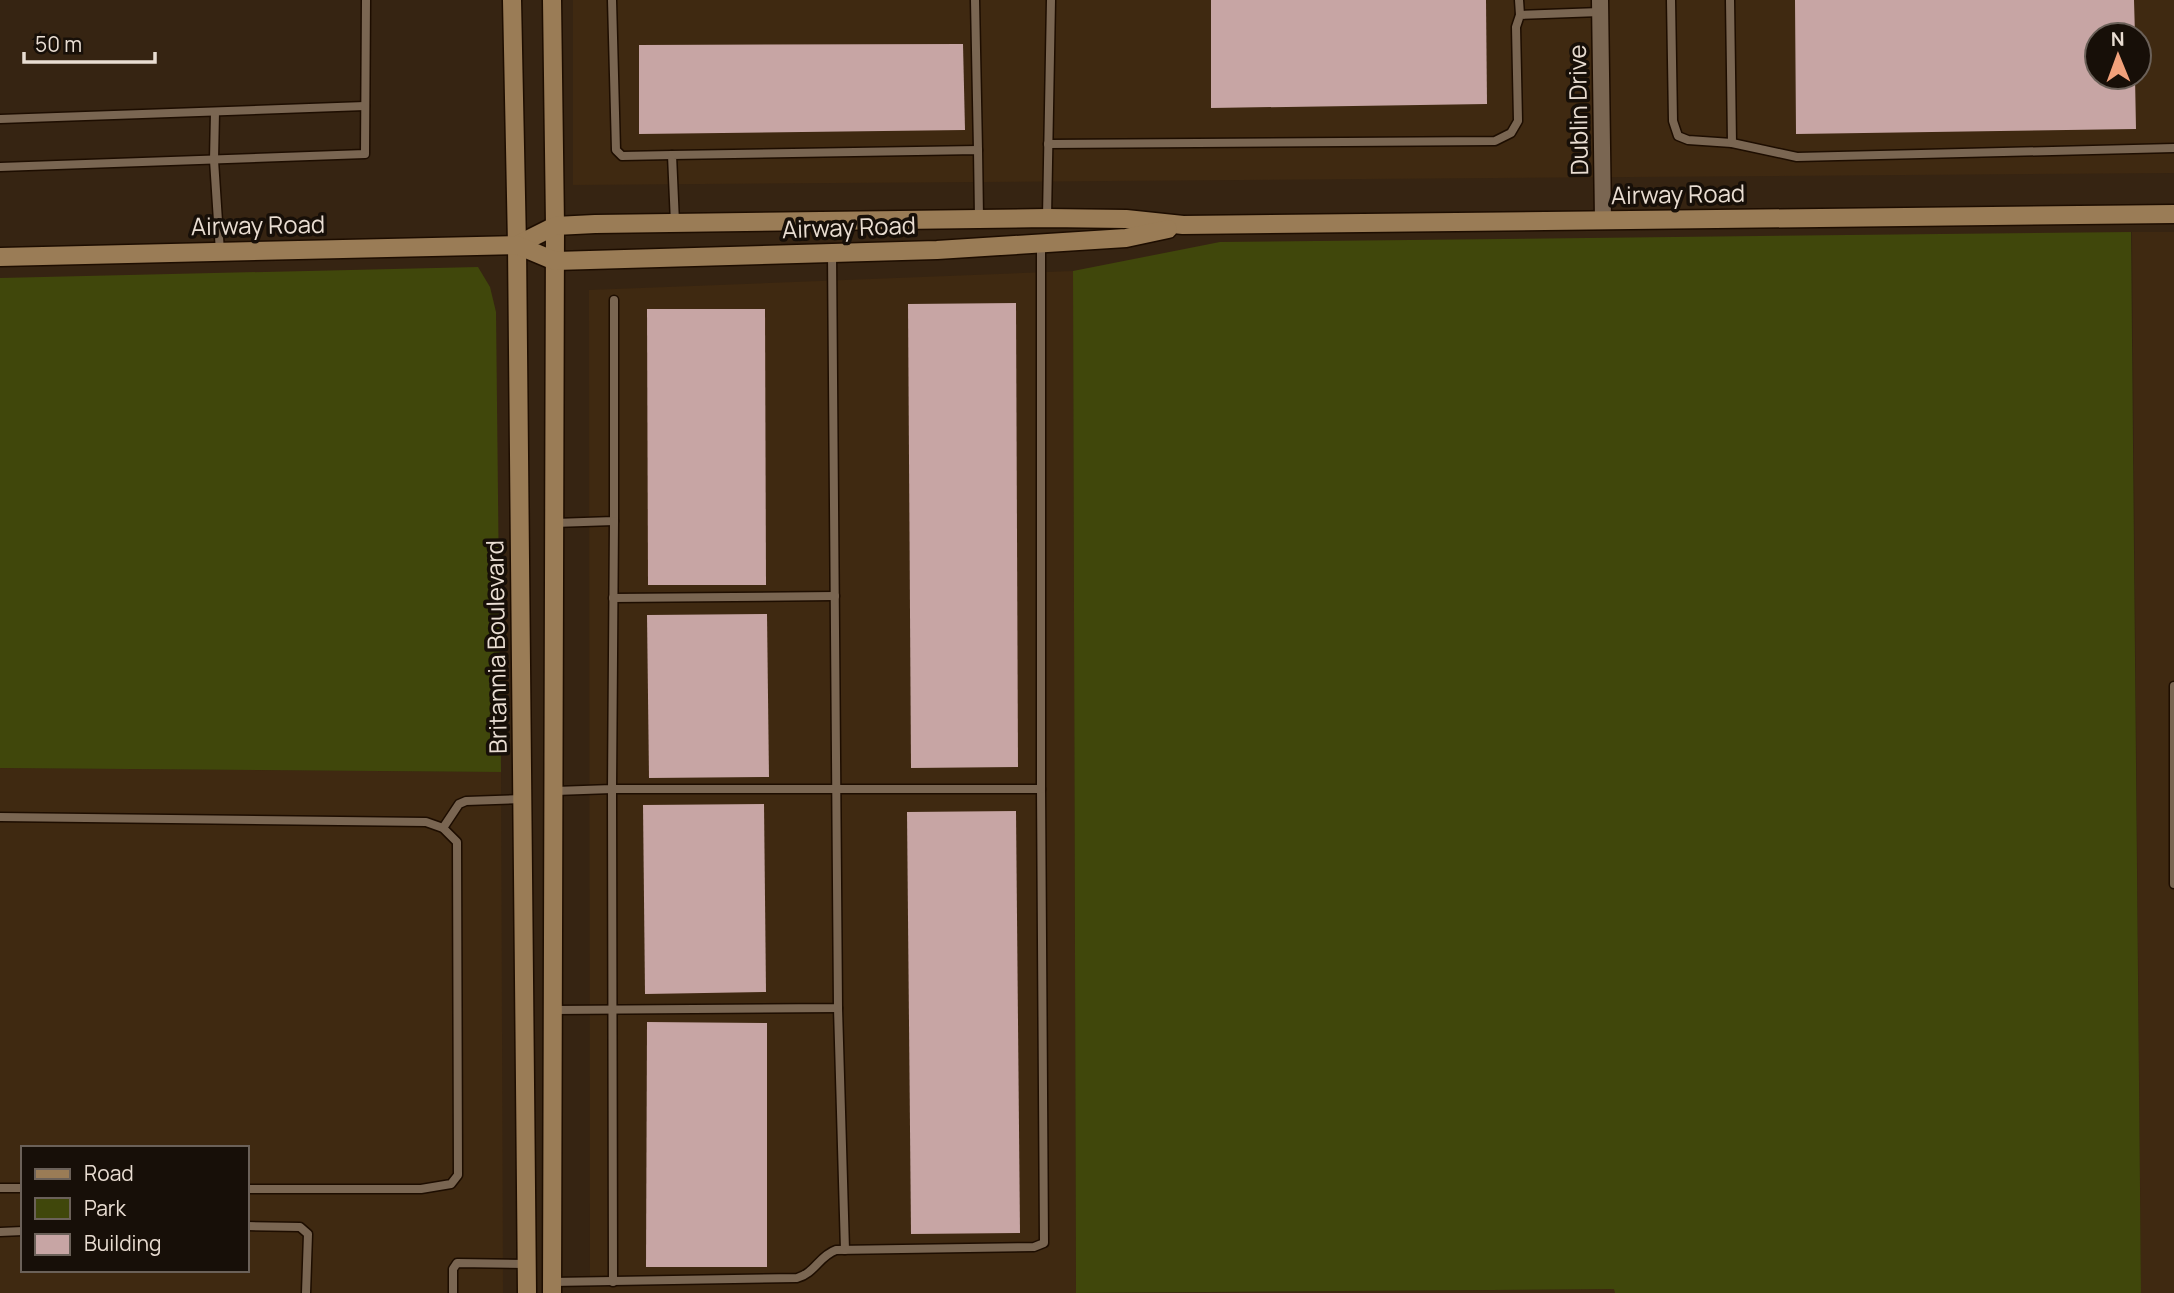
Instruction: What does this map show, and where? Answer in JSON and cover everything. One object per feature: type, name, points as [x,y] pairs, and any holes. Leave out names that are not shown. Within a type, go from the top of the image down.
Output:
[{"type":"street","name":"Britannia Boulevard","points":[[512,0],[517,245],[527,1293]]},
{"type":"street","points":[[552,0],[555,226],[552,1288]]},
{"type":"street","name":"Dublin Drive","points":[[1600,6],[1603,220]]},
{"type":"street","name":"Airway Road","points":[[517,245],[555,226],[675,223],[1046,218],[1126,219],[1182,225],[2174,214]]},
{"type":"street","name":"Airway Road","points":[[0,257],[517,245],[555,261],[1041,245],[1126,238],[1182,225]]},
{"type":"lane","points":[[0,167],[365,154],[366,0]]},
{"type":"lane","points":[[612,0],[616,150],[622,156],[978,150]]},
{"type":"lane","points":[[975,0],[979,218]]},
{"type":"lane","points":[[1046,218],[1051,0]]},
{"type":"lane","points":[[1048,144],[1495,141],[1511,133],[1518,121],[1516,27],[1520,15],[1519,0]]},
{"type":"lane","points":[[1671,0],[1673,121],[1678,136],[1688,140],[1732,143],[1797,157],[2174,148]]},
{"type":"lane","points":[[1730,0],[1732,143]]},
{"type":"lane","points":[[1520,15],[1600,6]]},
{"type":"lane","points":[[0,119],[365,106]]},
{"type":"lane","points":[[215,112],[214,160],[220,252]]},
{"type":"lane","points":[[673,155],[675,223]]},
{"type":"lane","points":[[552,1288],[614,1282],[797,1278],[810,1274],[826,1254],[845,1250],[1034,1247],[1044,1243],[1041,245]]},
{"type":"lane","points":[[832,253],[838,1008],[845,1250]]},
{"type":"lane","points":[[614,300],[614,1282]]},
{"type":"lane","points":[[553,523],[614,521]]},
{"type":"lane","points":[[613,598],[835,596]]},
{"type":"lane","points":[[2174,686],[2174,884]]},
{"type":"lane","points":[[553,791],[1041,789]]},
{"type":"lane","points":[[443,828],[459,804],[522,799]]},
{"type":"lane","points":[[0,817],[426,822],[443,828],[457,842],[458,1175],[451,1184],[421,1189],[248,1189]]},
{"type":"lane","points":[[552,1010],[838,1008]]},
{"type":"lane","points":[[0,1188],[21,1188]]},
{"type":"lane","points":[[248,1226],[300,1227],[308,1234],[306,1293]]},
{"type":"lane","points":[[0,1232],[21,1231]]},
{"type":"lane","points":[[453,1293],[453,1269],[457,1263],[526,1264]]},
{"type":"shaded area","points":[[573,0],[2174,0],[2174,173],[573,185]]},
{"type":"shaded area","points":[[2132,232],[2174,232],[2174,1293],[2141,1293]]},
{"type":"shaded area","points":[[1073,271],[1076,1293],[590,1293],[589,290]]},
{"type":"shaded area","points":[[0,768],[501,772],[503,1293],[0,1293]]},
{"type":"shaded area","points":[[1615,1289],[1615,1293],[1111,1293]]},
{"type":"green space","points":[[2131,232],[2141,1293],[1615,1293],[1614,1289],[1076,1293],[1073,271],[1220,242]]},
{"type":"green space","points":[[478,267],[490,287],[496,312],[501,772],[0,768],[0,278]]},
{"type":"building","points":[[1211,0],[1486,0],[1487,104],[1211,108]]},
{"type":"building","points":[[1795,0],[2134,0],[2135,21],[2083,21],[2083,91],[2135,91],[2136,129],[1796,134]]},
{"type":"building","points":[[963,44],[965,130],[639,134],[639,45]]},
{"type":"building","points":[[1016,303],[1018,767],[911,768],[908,304]]},
{"type":"building","points":[[647,309],[765,309],[766,585],[648,585]]},
{"type":"building","points":[[767,614],[769,777],[649,778],[647,615]]},
{"type":"building","points":[[764,804],[766,992],[645,994],[643,805]]},
{"type":"building","points":[[1016,811],[1020,1233],[911,1234],[907,812]]},
{"type":"building","points":[[647,1022],[767,1023],[767,1267],[646,1267]]}]
